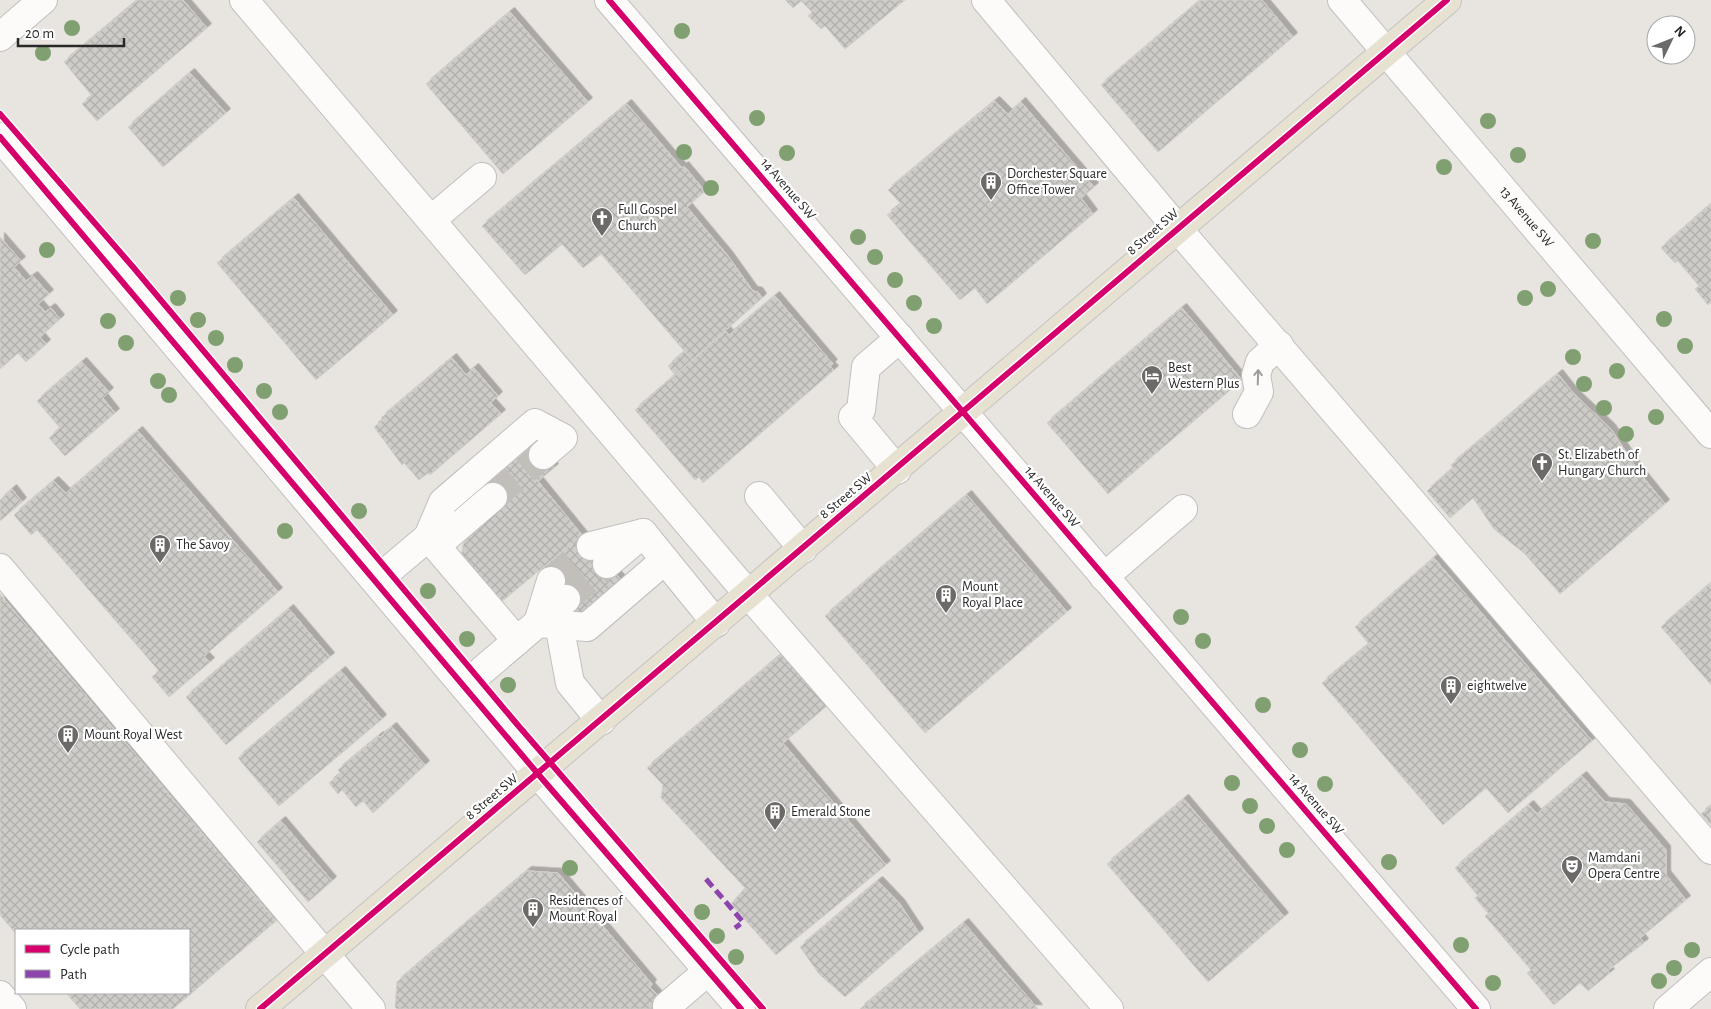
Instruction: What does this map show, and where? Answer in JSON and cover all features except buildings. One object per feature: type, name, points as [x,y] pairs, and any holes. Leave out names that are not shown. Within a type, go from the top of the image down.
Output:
[{"type":"main road","name":"8 Street SW","points":[[260,1009],[897,470],[1177,228],[1447,0]]},
{"type":"street","points":[[0,37],[43,0]]},
{"type":"street","points":[[244,0],[749,594],[1109,1009]]},
{"type":"street","name":"14 Avenue SW","points":[[609,0],[1476,1009]]},
{"type":"street","points":[[986,0],[1177,228],[1711,850]]},
{"type":"street","name":"13 Avenue SW","points":[[1342,0],[1711,434]]},
{"type":"street","points":[[0,137],[538,774],[741,1009]]},
{"type":"street","points":[[431,220],[482,178]]},
{"type":"street","points":[[897,470],[853,417],[861,410],[866,366],[900,338]]},
{"type":"street","points":[[1247,414],[1258,392],[1256,375],[1260,362],[1279,346]]},
{"type":"street","points":[[432,541],[443,502],[535,423],[553,447]]},
{"type":"street","points":[[759,496],[803,549]]},
{"type":"street","points":[[376,581],[493,498]]},
{"type":"street","points":[[1104,576],[1183,509]]},
{"type":"street","points":[[599,555],[643,533],[716,623]]},
{"type":"street","points":[[432,541],[517,641]]},
{"type":"street","points":[[464,686],[517,641],[549,623],[587,627],[665,560]]},
{"type":"street","points":[[0,568],[371,1009]]},
{"type":"street","points":[[559,590],[549,623],[570,683],[601,721]]},
{"type":"street","points":[[667,1006],[708,970]]},
{"type":"street","points":[[1668,1009],[1711,972]]},
{"type":"street","points":[[0,996],[12,1009]]},
{"type":"tunnel","points":[[493,497],[543,455]]},
{"type":"tunnel","points":[[551,581],[591,546]]},
{"type":"tunnel","points":[[566,599],[607,564]]},
{"type":"marked path","points":[[706,879],[743,922],[735,928]]},
{"type":"cycle path","points":[[609,0],[1476,1009]]},
{"type":"cycle path","points":[[260,1009],[1447,0]]},
{"type":"cycle path","points":[[0,114],[133,267],[516,723],[763,1009]]},
{"type":"cycle path","points":[[0,137],[538,774],[741,1009]]},
{"type":"place","name":"Dorchester Square Office Tower","points":[[991,201]]},
{"type":"place","name":"Full Gospel Church","points":[[602,237]]},
{"type":"place","name":"Best Western Plus","points":[[1152,395]]},
{"type":"place","name":"St. Elizabeth of Hungary Church","points":[[1542,482]]},
{"type":"place","name":"The Savoy","points":[[160,564]]},
{"type":"place","name":"Mount Royal Place","points":[[946,614]]},
{"type":"place","name":"eightwelve","points":[[1451,705]]},
{"type":"place","name":"Mount Royal West","points":[[68,754]]},
{"type":"place","name":"Emerald Stone","points":[[775,831]]},
{"type":"place","name":"Mamdani Opera Centre","points":[[1572,885]]},
{"type":"place","name":"Residences of Mount Royal","points":[[533,928]]}]
